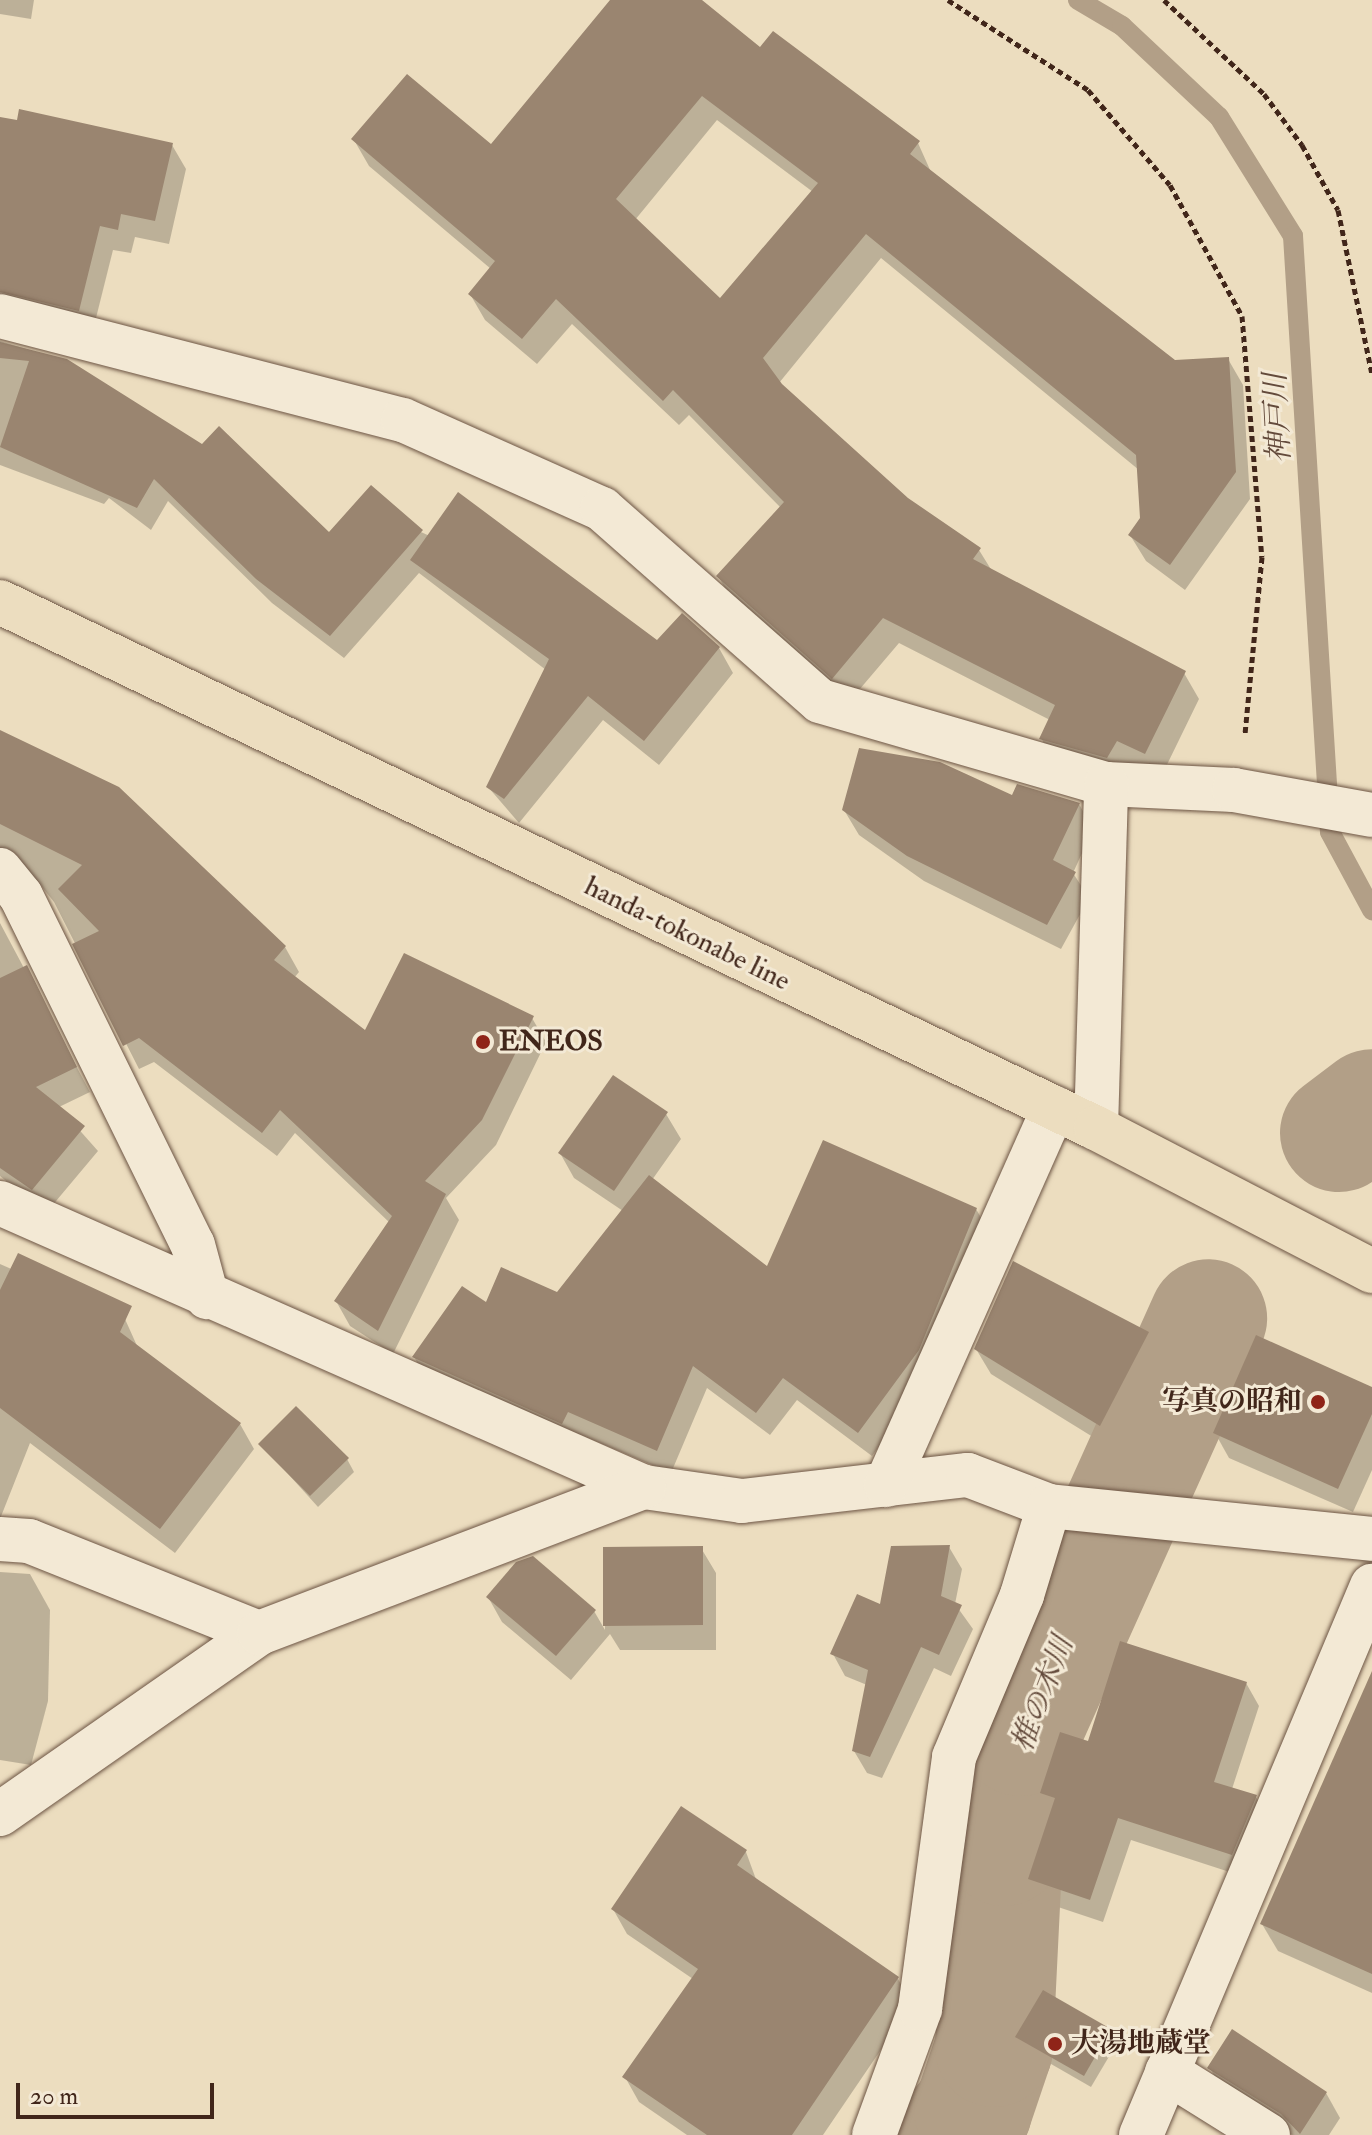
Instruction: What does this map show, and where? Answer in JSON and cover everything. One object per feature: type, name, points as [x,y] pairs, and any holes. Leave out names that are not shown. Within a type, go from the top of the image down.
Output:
[{"type":"main road","name":"handa-tokonabe line","points":[[0,602],[1096,1128],[1372,1271]]},
{"type":"street","points":[[0,316],[403,420],[602,509],[820,701],[1106,784],[1252,793],[1371,815]]},
{"type":"street","points":[[1096,1128],[1106,784]]},
{"type":"street","points":[[0,870],[21,896],[193,1245],[207,1297]]},
{"type":"street","points":[[886,1485],[1054,1108]]},
{"type":"street","points":[[0,1203],[207,1297],[644,1487],[742,1501],[968,1475],[1049,1506],[1144,1513],[1372,1539]]},
{"type":"street","points":[[0,1814],[259,1633],[644,1487]]},
{"type":"street","points":[[874,2135],[920,2009],[954,1757],[1022,1595],[1049,1506]]},
{"type":"street","points":[[0,1539],[29,1541],[259,1633]]},
{"type":"street","points":[[1141,2135],[1372,1586]]},
{"type":"street","points":[[1167,2072],[1268,2135]]},
{"type":"path","points":[[948,0],[1088,90],[1170,185],[1242,316],[1262,557],[1251,701],[1252,793]]},
{"type":"path","points":[[1164,0],[1264,94],[1302,145],[1338,210],[1372,374]]},
{"type":"building","points":[[610,0],[702,0],[760,47],[773,31],[920,141],[910,154],[1175,360],[1229,357],[1236,472],[1170,565],[1128,535],[1140,518],[1136,455],[866,234],[763,358],[782,384],[908,498],[981,548],[973,559],[1186,671],[1145,754],[1117,741],[1107,758],[1039,739],[1055,705],[883,618],[832,679],[716,576],[784,502],[673,390],[663,401],[556,299],[522,339],[468,294],[495,261],[351,139],[407,74],[491,144]],"holes":[[[702,96],[818,183],[720,298],[616,199]]]},
{"type":"building","points":[[19,109],[173,143],[155,221],[121,214],[118,230],[100,226],[79,311],[0,292],[0,117],[17,120]]},
{"type":"building","points":[[0,342],[67,359],[202,444],[219,426],[329,532],[371,485],[423,530],[330,636],[256,579],[154,479],[137,508],[0,447],[29,361],[0,358]]},
{"type":"building","points":[[458,492],[657,640],[682,613],[720,647],[644,741],[588,696],[504,799],[486,787],[549,659],[410,560]]},
{"type":"building","points":[[0,730],[119,787],[286,946],[274,960],[365,1030],[404,953],[534,1016],[482,1120],[425,1181],[446,1194],[378,1331],[334,1301],[392,1216],[280,1110],[262,1133],[139,1038],[123,1046],[72,944],[99,931],[58,889],[82,865],[0,824]]},
{"type":"building","points":[[859,748],[940,762],[1012,795],[1017,784],[1080,803],[1053,860],[1076,872],[1047,925],[907,856],[842,810]]},
{"type":"building","points":[[27,965],[77,1067],[36,1087],[85,1126],[32,1190],[0,1168],[0,978]]},
{"type":"building","points":[[613,1075],[668,1112],[614,1191],[558,1153]]},
{"type":"building","points":[[823,1140],[977,1208],[919,1350],[858,1433],[783,1378],[756,1413],[693,1366],[657,1451],[568,1412],[562,1424],[412,1357],[462,1286],[486,1302],[501,1267],[557,1292],[649,1175],[767,1266]]},
{"type":"building","points":[[18,1253],[132,1306],[120,1332],[241,1423],[160,1529],[0,1408],[0,1290]]},
{"type":"building","points":[[1013,1261],[1149,1332],[1100,1426],[974,1349]]},
{"type":"building","points":[[1256,1335],[1372,1387],[1372,1414],[1338,1489],[1213,1433]]},
{"type":"building","points":[[296,1406],[349,1458],[310,1496],[258,1444]]},
{"type":"building","points":[[950,1545],[941,1596],[962,1605],[939,1655],[921,1647],[870,1757],[852,1751],[868,1670],[830,1654],[857,1594],[880,1604],[891,1546]]},
{"type":"building","points":[[703,1546],[703,1625],[603,1626],[603,1547]]},
{"type":"building","points":[[533,1556],[596,1610],[556,1656],[486,1597],[516,1562]]},
{"type":"building","points":[[1120,1641],[1247,1682],[1214,1782],[1257,1795],[1232,1855],[1118,1818],[1090,1900],[1028,1879],[1055,1798],[1040,1793],[1060,1732],[1088,1741]]},
{"type":"building","points":[[1372,1671],[1372,1974],[1260,1924]]},
{"type":"building","points":[[681,1806],[747,1850],[737,1865],[899,1977],[792,2135],[707,2135],[622,2077],[698,1969],[611,1909]]},
{"type":"building","points":[[1043,1990],[1111,2029],[1084,2076],[1015,2037]]},
{"type":"building","points":[[1232,2029],[1327,2092],[1300,2134],[1281,2114],[1207,2068]]},
{"type":"waterway","name":"神戸川","points":[[1078,0],[1122,26],[1219,117],[1293,236],[1330,832],[1372,910]]},
{"type":"waterway","name":"椎の木川","points":[[1339,1133],[1372,1108]]},
{"type":"waterway","name":"椎の木川","points":[[953,2135],[973,2110],[994,2048],[1004,1847],[1020,1737],[1208,1318]]},
{"type":"place","name":"ENEOS","points":[[483,1042]]},
{"type":"place","name":"写真の昭和","points":[[1318,1402]]},
{"type":"place","name":"大湯地蔵堂","points":[[1055,2044]]}]
